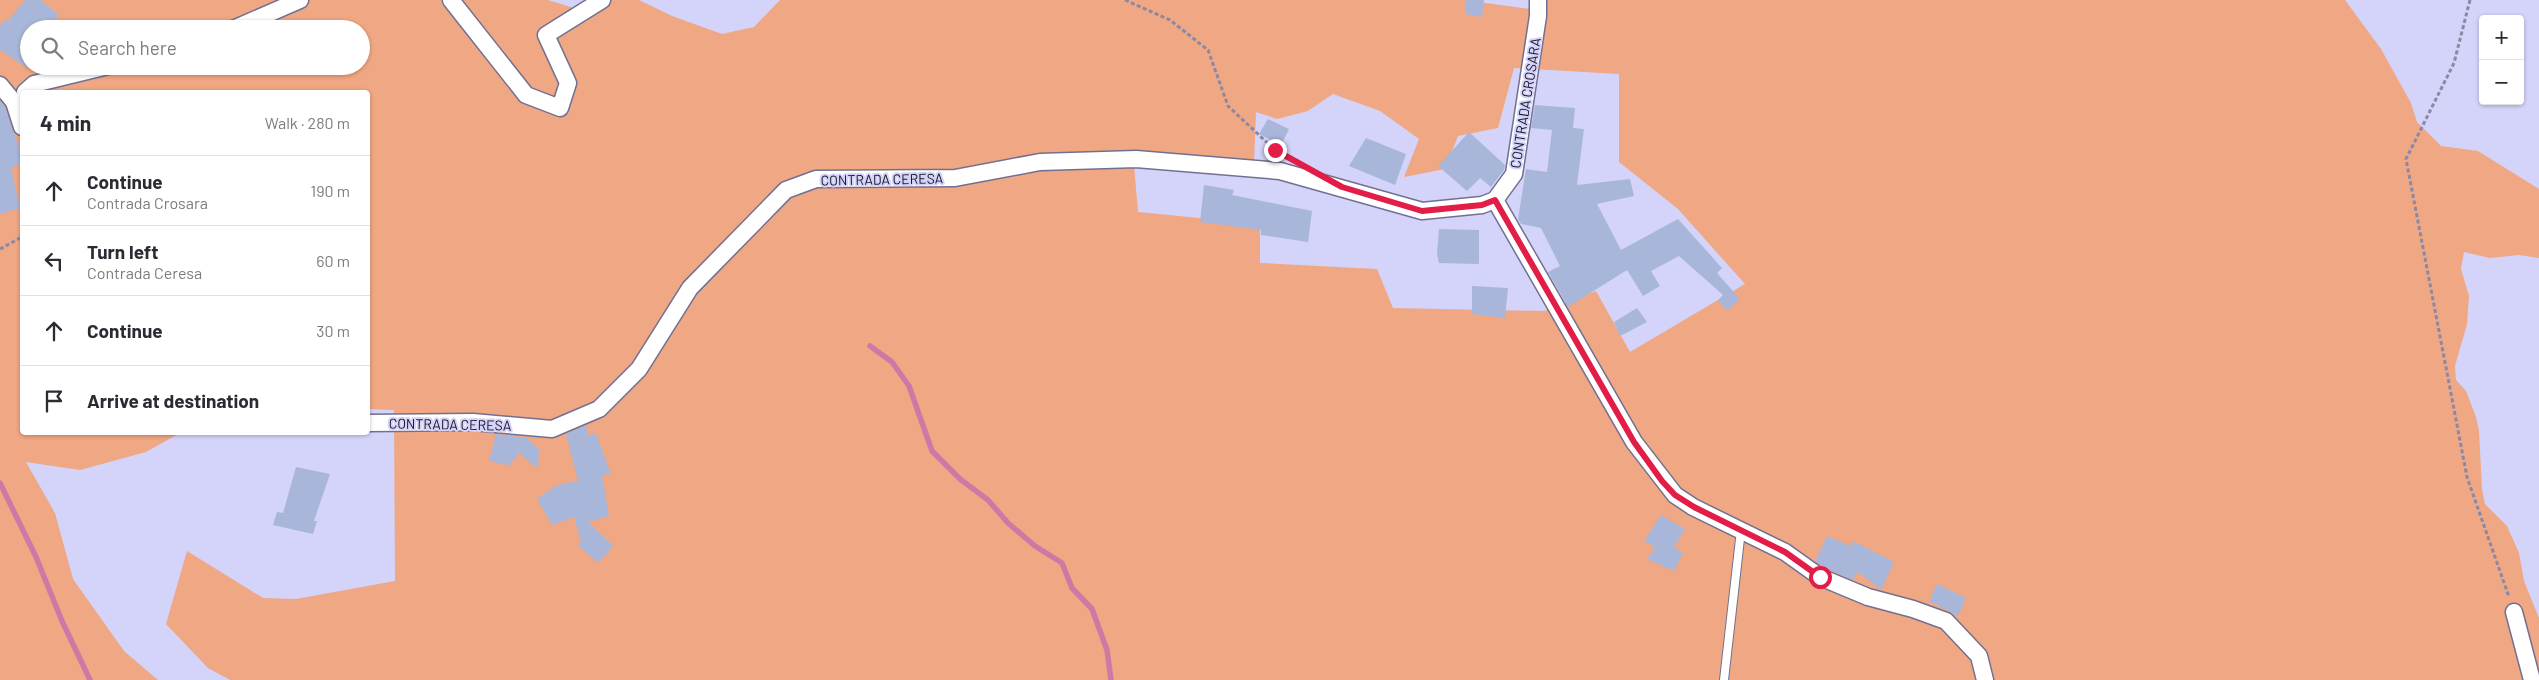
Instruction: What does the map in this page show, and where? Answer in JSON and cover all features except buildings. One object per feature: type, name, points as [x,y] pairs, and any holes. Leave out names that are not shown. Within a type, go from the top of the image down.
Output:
[{"type":"street","points":[[254,20],[300,0]]},
{"type":"street","points":[[451,0],[526,95],[560,108],[568,83],[546,35],[602,0]]},
{"type":"street","name":"CONTRADA CROSARA","points":[[1495,200],[1514,174],[1538,16],[1538,0]]},
{"type":"street","points":[[28,90],[34,84],[71,75]]},
{"type":"street","points":[[0,85],[20,95]]},
{"type":"street","name":"CONTRADA CERESA","points":[[370,423],[473,422],[552,429],[599,408],[639,370],[690,288],[786,190],[816,179],[955,178],[1040,162],[1136,159],[1280,170],[1422,211],[1482,205],[1495,200]]},
{"type":"street","points":[[1495,200],[1634,442],[1662,481],[1675,495],[1687,503],[1785,552],[1820,577],[1840,586],[1946,621],[1979,656],[1985,680]]},
{"type":"street","points":[[2514,612],[2532,680]]},
{"type":"lane","points":[[1724,680],[1741,530]]},
{"type":"path","points":[[1125,0],[1170,20],[1208,50],[1228,106],[1275,150],[1292,159]]},
{"type":"path","points":[[2470,0],[2454,63],[2406,159],[2467,477],[2514,612]]},
{"type":"path","points":[[0,249],[20,237]]},
{"type":"shaded area","points":[[0,0],[548,0],[577,9],[603,0],[639,0],[672,16],[722,34],[754,27],[780,0],[1464,0],[1530,9],[1532,0],[2345,0],[2381,49],[2411,103],[2417,122],[2441,146],[2478,151],[2539,189],[2539,258],[2519,255],[2490,258],[2464,252],[2461,269],[2469,296],[2467,324],[2455,366],[2456,380],[2466,391],[2476,417],[2479,431],[2482,489],[2485,504],[2507,526],[2519,553],[2524,581],[2539,618],[2539,680],[230,680],[208,668],[166,624],[187,551],[263,598],[296,599],[395,581],[394,410],[370,409],[370,90],[20,90],[20,435],[176,435],[146,452],[80,470],[26,462],[55,513],[73,579],[124,651],[158,680],[0,680]],"holes":[[[1514,68],[1619,74],[1619,162],[1678,209],[1745,284],[1630,352],[1596,291],[1544,311],[1393,308],[1377,269],[1260,263],[1260,224],[1138,212],[1133,153],[1254,162],[1256,112],[1277,119],[1308,111],[1333,94],[1380,111],[1419,139],[1404,177],[1445,169],[1458,136],[1498,128]]]},
{"type":"waterway","points":[[870,346],[892,362],[909,386],[932,451],[960,479],[988,500],[1008,523],[1035,546],[1062,563],[1072,588],[1092,609],[1107,650],[1111,680]]},
{"type":"waterway","points":[[0,483],[36,557],[62,621],[90,680]]},
{"type":"route","points":[[1275,150],[1342,187],[1388,203],[1422,211],[1482,205],[1495,200],[1634,442],[1662,481],[1675,495],[1694,507],[1785,552],[1820,577]]}]
